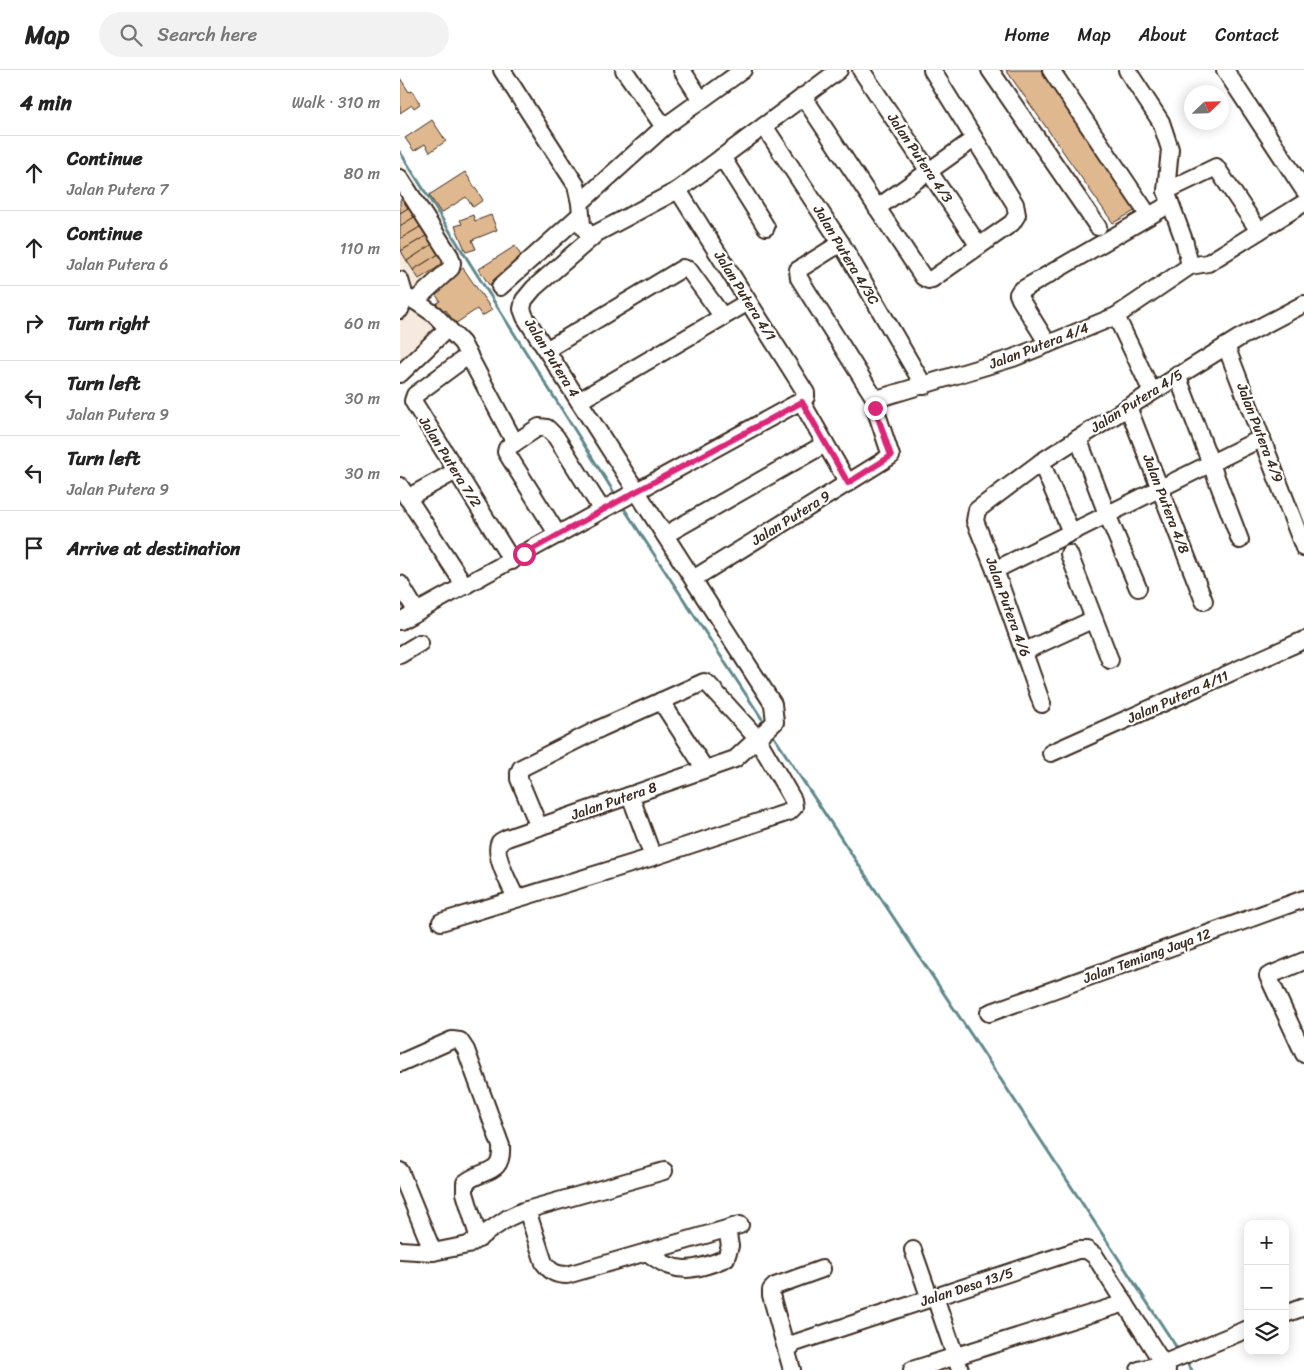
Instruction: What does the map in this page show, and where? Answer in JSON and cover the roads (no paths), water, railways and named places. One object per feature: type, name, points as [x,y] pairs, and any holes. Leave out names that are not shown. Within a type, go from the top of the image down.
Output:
[{"type":"street","points":[[502,70],[576,185],[582,225],[591,238]]},
{"type":"street","points":[[624,70],[664,127]]},
{"type":"street","points":[[682,70],[702,100]]},
{"type":"street","points":[[500,287],[664,127],[743,70]]},
{"type":"street","name":"Jalan Putera 4","points":[[775,722],[773,704],[579,402],[525,317],[522,309],[524,300],[534,288],[597,233],[678,190],[839,70]]},
{"type":"street","name":"Jalan Putera 4/3","points":[[860,70],[978,246]]},
{"type":"street","points":[[803,96],[923,277],[928,280],[1012,223],[1017,215],[1017,209],[932,70]]},
{"type":"street","points":[[990,70],[1098,228]]},
{"type":"street","points":[[1051,70],[1149,216]]},
{"type":"street","points":[[1127,70],[1161,122],[1170,149],[1168,197],[1185,243],[1190,266]]},
{"type":"street","points":[[1225,70],[1304,190]]},
{"type":"street","name":"Jalan Putera 4/3C","points":[[764,126],[841,243],[924,386]]},
{"type":"street","points":[[877,208],[974,139]]},
{"type":"street","points":[[722,157],[766,227]]},
{"type":"street","points":[[1048,344],[1020,299],[1018,294],[1020,291],[1149,216],[1168,197],[1216,167],[1259,231]]},
{"type":"street","points":[[400,178],[450,256],[452,263],[451,268],[406,303]]},
{"type":"street","name":"Jalan Putera 4/1","points":[[678,190],[806,393],[806,397],[802,402]]},
{"type":"street","name":"Jalan Putera 4/4","points":[[877,402],[883,397],[1013,358],[1116,316],[1190,266],[1208,263],[1304,203]]},
{"type":"street","points":[[841,243],[798,270],[799,278],[877,402]]},
{"type":"street","points":[[546,350],[684,268],[689,270],[723,317]]},
{"type":"street","points":[[400,280],[406,303]]},
{"type":"street","points":[[579,402],[748,302]]},
{"type":"street","points":[[406,303],[434,314],[462,343],[515,443]]},
{"type":"street","name":"Jalan Putera 4/5","points":[[977,510],[1041,462],[1177,376],[1226,346],[1303,307]]},
{"type":"street","points":[[1116,316],[1152,392]]},
{"type":"street","points":[[400,374],[448,328]]},
{"type":"street","name":"Jalan Putera 4/9","points":[[1226,346],[1304,548]]},
{"type":"street","name":"Jalan Putera 7/2","points":[[469,355],[414,395],[414,405],[512,561]]},
{"type":"street","points":[[1177,376],[1240,540]]},
{"type":"street","points":[[400,621],[802,402],[848,483]]},
{"type":"street","name":"Jalan Putera 9","points":[[693,578],[891,456],[875,408],[877,402]]},
{"type":"street","name":"Jalan Putera 4/8","points":[[1128,407],[1204,600]]},
{"type":"street","points":[[558,535],[506,452],[508,448],[539,427],[547,428],[556,437],[602,510]]},
{"type":"street","points":[[1078,438],[1138,588]]},
{"type":"street","points":[[995,570],[1262,438]]},
{"type":"street","points":[[665,535],[826,444]]},
{"type":"street","points":[[1041,462],[1071,532]]},
{"type":"street","points":[[456,471],[404,492],[466,586]]},
{"type":"street","name":"Jalan Putera 4/6","points":[[977,510],[975,521],[1025,651],[1042,704]]},
{"type":"street","points":[[1069,554],[1110,660]]},
{"type":"street","points":[[400,584],[417,612]]},
{"type":"street","points":[[1025,651],[1094,619]]},
{"type":"street","name":"Jalan Putera 4/11","points":[[1051,753],[1304,640]]},
{"type":"street","points":[[400,655],[420,643]]},
{"type":"street","points":[[442,922],[789,812],[794,807],[794,800],[757,738],[708,684],[704,682],[601,728],[521,768],[518,773],[519,779],[539,827]]},
{"type":"street","points":[[661,701],[705,769]]},
{"type":"street","name":"Jalan Putera 8","points":[[516,898],[498,858],[497,849],[500,842],[735,759],[775,722]]},
{"type":"street","points":[[630,795],[653,856]]},
{"type":"street","name":"Jalan Temiang Jaya 12","points":[[989,1013],[1304,899]]},
{"type":"street","points":[[1304,961],[1268,976],[1297,1021],[1304,1054]]},
{"type":"street","points":[[400,1064],[452,1040],[460,1041],[466,1050],[501,1146],[502,1158],[492,1170],[472,1177],[465,1183],[465,1193],[479,1239]]},
{"type":"street","points":[[400,1171],[433,1252]]},
{"type":"street","points":[[400,1250],[433,1252],[468,1245],[508,1218],[527,1210],[664,1171]]},
{"type":"street","points":[[527,1210],[544,1263],[549,1270],[557,1275],[567,1275],[646,1252],[734,1227],[726,1258],[702,1266],[679,1269],[668,1267],[646,1252]]},
{"type":"street","points":[[913,1250],[957,1363]]},
{"type":"street","name":"Jalan Desa 13/5","points":[[787,1350],[795,1343],[1078,1250],[1086,1250],[1096,1256],[1165,1367]]},
{"type":"street","points":[[792,1370],[771,1290],[775,1286],[822,1269]]},
{"type":"street","points":[[912,1370],[957,1363],[1125,1303]]},
{"type":"street","points":[[1289,1312],[1304,1306]]},
{"type":"street","points":[[1139,1370],[1165,1367],[1244,1331]]},
{"type":"waterway","points":[[400,152],[615,494]]},
{"type":"waterway","points":[[625,510],[762,719]]},
{"type":"waterway","points":[[774,737],[1179,1351]]},
{"type":"waterway","points":[[1185,1360],[1192,1370]]}]
